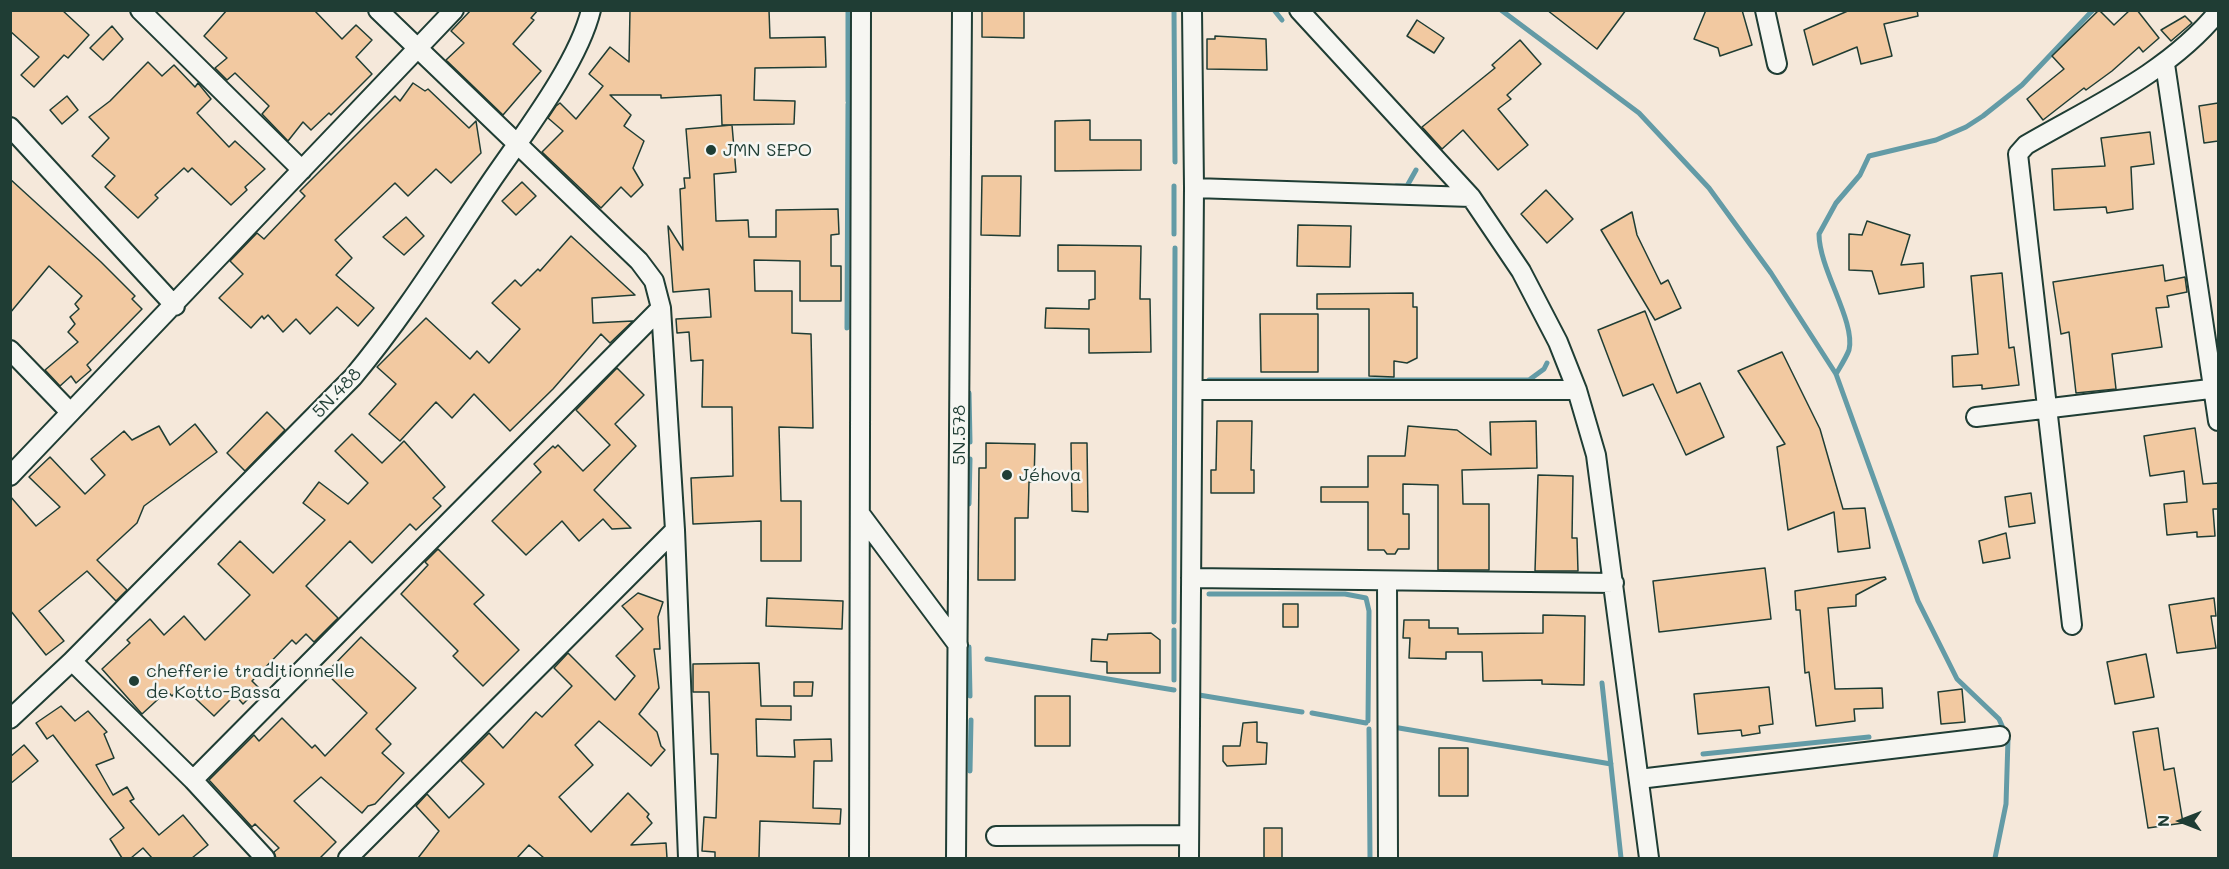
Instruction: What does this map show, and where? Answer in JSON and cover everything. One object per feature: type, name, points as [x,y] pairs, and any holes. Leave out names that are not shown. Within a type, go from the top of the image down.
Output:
[{"type":"street","points":[[140,10],[302,170]]},
{"type":"street","points":[[378,10],[415,49],[517,143],[639,261],[654,281],[661,308],[675,530],[688,858]]},
{"type":"street","points":[[10,476],[454,10]]},
{"type":"street","name":"5N.488","points":[[10,719],[72,662],[353,377],[381,344],[517,143],[579,46],[591,10]]},
{"type":"street","points":[[859,858],[861,10]]},
{"type":"street","name":"5N.578","points":[[956,858],[962,10]]},
{"type":"street","points":[[1189,858],[1194,188],[1192,10]]},
{"type":"street","points":[[1299,10],[1471,197],[1521,271],[1558,342],[1577,390],[1596,455],[1649,858]]},
{"type":"street","points":[[1765,10],[1777,64]]},
{"type":"street","points":[[2072,625],[2018,154],[2026,145],[2165,64],[2204,29],[2218,12]]},
{"type":"street","points":[[2165,64],[2216,389],[2218,421]]},
{"type":"street","points":[[10,127],[174,306]]},
{"type":"street","points":[[1194,188],[1471,197]]},
{"type":"street","points":[[193,780],[661,308]]},
{"type":"street","points":[[10,350],[70,412]]},
{"type":"street","points":[[1976,417],[2216,389]]},
{"type":"street","points":[[1192,390],[1577,390]]},
{"type":"street","points":[[861,515],[958,645]]},
{"type":"street","points":[[348,858],[675,530]]},
{"type":"street","points":[[1191,578],[1614,584]]},
{"type":"street","points":[[1387,581],[1388,858]]},
{"type":"street","points":[[72,662],[193,780],[265,858]]},
{"type":"street","points":[[1639,779],[2000,736]]},
{"type":"street","points":[[996,836],[1189,835]]},
{"type":"building","points":[[10,10],[62,10],[89,35],[68,58],[64,55],[34,87],[21,75],[39,57],[10,31]]},
{"type":"building","points":[[227,10],[314,10],[342,39],[356,25],[372,40],[356,57],[372,74],[331,115],[329,113],[311,130],[303,122],[288,141],[262,114],[269,106],[235,73],[227,80],[215,68],[227,58],[204,36]]},
{"type":"building","points":[[471,10],[538,10],[531,18],[534,20],[513,44],[541,71],[503,115],[446,60],[464,43],[451,31]]},
{"type":"building","points":[[630,10],[769,10],[770,38],[825,37],[826,67],[755,68],[754,100],[795,101],[794,124],[722,125],[721,95],[661,98],[661,95],[610,95],[631,115],[624,126],[644,141],[633,168],[643,185],[631,197],[621,187],[601,208],[542,152],[563,131],[548,118],[556,106],[560,103],[576,119],[603,86],[589,74],[610,47],[629,62]]},
{"type":"building","points":[[982,10],[1024,10],[1024,38],[982,37]]},
{"type":"building","points":[[1547,10],[1626,10],[1597,49]]},
{"type":"building","points":[[1706,10],[1742,10],[1752,45],[1720,56],[1718,48],[1694,39]]},
{"type":"building","points":[[1850,10],[1917,10],[1918,16],[1884,24],[1892,56],[1861,64],[1857,47],[1813,65],[1804,30]]},
{"type":"building","points":[[2099,10],[2114,25],[2130,10],[2137,10],[2159,38],[2143,52],[2139,47],[2112,71],[2086,90],[2084,88],[2043,120],[2027,99],[2064,69],[2052,56]]},
{"type":"building","points":[[2185,16],[2192,23],[2171,41],[2161,30]]},
{"type":"building","points":[[1417,20],[1444,38],[1434,53],[1407,36]]},
{"type":"building","points":[[112,26],[123,39],[103,60],[90,48]]},
{"type":"building","points":[[1215,36],[1266,39],[1267,70],[1207,69],[1207,39],[1215,39]]},
{"type":"building","points":[[1520,40],[1541,64],[1507,95],[1511,99],[1498,109],[1528,145],[1498,170],[1463,130],[1442,149],[1422,127],[1495,68],[1492,65]]},
{"type":"building","points":[[148,62],[162,76],[174,65],[195,87],[198,83],[211,99],[197,113],[229,147],[235,141],[265,169],[245,187],[247,190],[231,205],[192,168],[188,172],[184,168],[155,195],[158,198],[138,218],[105,187],[115,176],[92,156],[109,138],[89,117],[110,101]]},
{"type":"building","points":[[413,83],[425,91],[428,89],[469,128],[476,121],[481,153],[451,183],[436,169],[408,196],[395,183],[335,240],[352,258],[336,275],[374,308],[358,326],[337,307],[310,334],[296,319],[283,332],[268,315],[264,319],[262,316],[251,328],[219,298],[243,274],[230,261],[257,233],[264,239],[305,196],[300,191],[395,96],[400,101]]},
{"type":"building","points":[[67,96],[78,110],[62,124],[50,110]]},
{"type":"building","points":[[2218,103],[2218,141],[2204,143],[2199,106]]},
{"type":"building","points":[[1090,120],[1090,140],[1141,140],[1141,170],[1055,171],[1055,121]]},
{"type":"building","points":[[732,125],[736,172],[714,174],[716,221],[748,220],[749,237],[776,237],[776,210],[838,209],[839,234],[831,235],[831,266],[841,266],[841,301],[800,301],[800,261],[754,260],[755,291],[792,291],[792,333],[811,334],[813,428],[779,427],[781,501],[801,501],[801,561],[761,561],[761,521],[693,524],[691,478],[733,476],[732,407],[702,407],[703,360],[691,361],[689,332],[677,333],[676,319],[711,317],[709,289],[673,292],[668,226],[683,250],[680,189],[685,188],[684,178],[690,178],[686,129]]},
{"type":"building","points":[[2150,132],[2154,164],[2131,167],[2133,209],[2107,213],[2106,207],[2054,210],[2052,169],[2105,166],[2101,138]]},
{"type":"building","points":[[982,176],[1021,176],[1020,236],[981,235]]},
{"type":"building","points":[[10,179],[101,262],[135,296],[132,299],[142,309],[87,365],[91,370],[76,383],[71,376],[60,386],[45,370],[78,342],[68,332],[75,324],[70,317],[79,309],[75,304],[82,296],[49,266],[10,313]]},
{"type":"building","points":[[522,182],[536,196],[516,215],[502,201]]},
{"type":"building","points":[[1546,190],[1573,219],[1547,243],[1521,214]]},
{"type":"building","points":[[1632,212],[1637,235],[1661,284],[1668,280],[1681,308],[1655,320],[1601,230]]},
{"type":"building","points":[[406,217],[424,236],[404,255],[383,237]]},
{"type":"building","points":[[1867,221],[1910,235],[1901,265],[1923,263],[1924,287],[1879,294],[1872,271],[1849,270],[1849,234],[1862,235]]},
{"type":"building","points":[[1298,225],[1351,226],[1350,267],[1297,266]]},
{"type":"building","points":[[571,236],[635,295],[592,298],[593,323],[633,321],[610,343],[601,334],[553,389],[510,431],[474,394],[452,418],[436,402],[400,441],[369,414],[396,384],[377,367],[426,318],[470,359],[477,351],[489,363],[520,329],[492,303],[515,280],[521,286],[538,269],[540,271]]},
{"type":"building","points":[[1058,245],[1141,246],[1140,299],[1150,299],[1151,352],[1089,353],[1089,329],[1045,328],[1046,308],[1089,309],[1089,300],[1095,299],[1095,271],[1058,271]]},
{"type":"building","points":[[2163,265],[2165,281],[2185,277],[2187,292],[2167,296],[2169,307],[2156,308],[2162,347],[2112,354],[2116,389],[2076,393],[2069,332],[2061,334],[2053,282]]},
{"type":"building","points":[[2002,273],[2009,348],[2014,347],[2019,385],[1982,389],[1982,385],[1953,387],[1952,356],[1978,354],[1971,276]]},
{"type":"building","points":[[1413,293],[1413,307],[1417,307],[1417,358],[1407,363],[1394,361],[1394,377],[1369,376],[1369,309],[1317,309],[1317,294]]},
{"type":"building","points":[[1645,311],[1677,393],[1700,383],[1724,437],[1686,455],[1653,384],[1623,396],[1598,330]]},
{"type":"building","points":[[1260,314],[1318,314],[1318,372],[1261,372]]},
{"type":"building","points":[[1782,352],[1820,429],[1843,509],[1865,508],[1870,548],[1838,552],[1834,512],[1788,530],[1777,447],[1785,444],[1738,371]]},
{"type":"building","points":[[617,368],[644,395],[615,424],[636,446],[594,490],[631,528],[612,529],[603,519],[579,541],[562,521],[526,555],[492,521],[541,472],[534,464],[553,446],[555,448],[558,445],[583,471],[610,445],[576,410]]},
{"type":"building","points":[[267,412],[285,430],[245,471],[227,453]]},
{"type":"building","points":[[1217,421],[1252,421],[1251,470],[1254,470],[1254,493],[1211,493],[1211,470],[1216,470]]},
{"type":"building","points":[[1536,421],[1537,468],[1462,470],[1463,504],[1489,504],[1489,570],[1438,570],[1438,485],[1403,484],[1403,514],[1409,514],[1409,549],[1398,549],[1395,554],[1387,554],[1384,550],[1368,550],[1368,502],[1321,502],[1321,487],[1368,487],[1368,456],[1405,456],[1408,426],[1457,430],[1491,455],[1490,422]]},
{"type":"building","points":[[195,424],[217,452],[144,506],[137,523],[97,560],[127,590],[116,601],[87,571],[39,611],[64,641],[46,655],[10,610],[10,496],[36,526],[60,507],[29,477],[50,457],[85,494],[105,475],[91,459],[124,431],[132,440],[159,426],[170,445]]},
{"type":"building","points":[[2195,428],[2203,484],[2218,483],[2218,509],[2213,509],[2215,536],[2197,537],[2197,532],[2167,535],[2164,504],[2187,502],[2184,471],[2150,476],[2144,436]]},
{"type":"building","points":[[352,434],[382,463],[404,441],[445,487],[433,498],[441,506],[416,530],[410,524],[372,563],[350,541],[306,586],[338,618],[314,642],[306,634],[296,644],[292,640],[252,681],[259,688],[243,704],[235,695],[214,716],[182,686],[172,696],[167,691],[142,714],[102,669],[130,643],[127,640],[150,619],[164,635],[184,616],[205,640],[250,595],[218,564],[240,541],[273,573],[325,520],[303,503],[319,482],[348,504],[368,483],[335,451]]},
{"type":"building","points":[[986,443],[1035,444],[1034,482],[1029,482],[1028,518],[1015,518],[1015,580],[978,580],[979,468],[986,468]]},
{"type":"building","points":[[1071,443],[1087,443],[1088,512],[1072,511]]},
{"type":"building","points":[[1538,475],[1573,476],[1572,538],[1577,538],[1578,571],[1535,571]]},
{"type":"building","points":[[2031,493],[2035,523],[2009,527],[2005,497]]},
{"type":"building","points":[[2006,533],[2010,558],[1983,563],[1979,541]]},
{"type":"building","points":[[438,549],[484,595],[474,604],[519,650],[483,686],[453,656],[458,651],[401,594],[428,565],[425,562]]},
{"type":"building","points":[[1765,568],[1771,619],[1659,632],[1653,581]]},
{"type":"building","points":[[1885,577],[1886,579],[1856,595],[1856,606],[1828,608],[1835,689],[1882,688],[1883,708],[1854,709],[1855,721],[1816,726],[1809,672],[1805,673],[1800,610],[1796,610],[1795,591]]},
{"type":"building","points":[[638,593],[663,602],[658,617],[660,649],[654,649],[659,688],[639,714],[657,732],[661,746],[665,750],[651,766],[599,721],[575,745],[593,765],[559,797],[591,832],[628,793],[649,814],[647,817],[652,823],[631,845],[666,843],[667,858],[544,858],[529,845],[517,858],[418,858],[439,831],[416,806],[427,794],[449,818],[484,784],[461,761],[489,733],[503,748],[536,712],[542,717],[572,686],[554,668],[568,653],[615,700],[635,676],[616,656],[643,629],[622,606]]},
{"type":"building","points":[[767,598],[843,601],[842,629],[766,626]]},
{"type":"building","points":[[2214,598],[2216,616],[2211,616],[2216,648],[2177,653],[2169,605]]},
{"type":"building","points":[[1283,604],[1298,604],[1298,627],[1283,627]]},
{"type":"building","points":[[1543,615],[1585,616],[1584,685],[1542,684],[1542,680],[1483,681],[1482,652],[1446,652],[1446,659],[1409,658],[1410,638],[1403,638],[1404,620],[1429,620],[1429,628],[1458,628],[1458,634],[1543,633]]},
{"type":"building","points":[[1151,633],[1160,640],[1160,673],[1107,673],[1107,662],[1091,661],[1092,639],[1107,640],[1108,634]]},
{"type":"building","points":[[361,637],[416,688],[376,729],[391,744],[382,753],[404,773],[375,804],[368,806],[362,813],[321,777],[294,801],[336,842],[320,858],[276,858],[274,852],[279,848],[255,824],[252,827],[209,780],[254,735],[259,741],[282,718],[312,748],[315,745],[325,756],[367,713],[326,673]]},
{"type":"building","points":[[2146,654],[2154,697],[2115,704],[2107,662]]},
{"type":"building","points":[[759,663],[761,706],[791,706],[791,720],[756,719],[757,756],[795,757],[794,740],[831,739],[832,761],[814,761],[813,808],[841,809],[840,824],[760,821],[759,858],[715,858],[715,852],[702,851],[704,817],[716,818],[718,754],[711,754],[709,692],[693,692],[693,664]]},
{"type":"building","points":[[794,682],[813,682],[812,696],[794,696]]},
{"type":"building","points":[[1769,687],[1773,724],[1759,726],[1760,733],[1742,736],[1741,730],[1698,734],[1694,694]]},
{"type":"building","points":[[1962,689],[1965,722],[1941,724],[1938,692]]},
{"type":"building","points":[[1035,696],[1070,696],[1070,746],[1035,746]]},
{"type":"building","points":[[61,706],[75,721],[88,711],[107,732],[104,734],[114,758],[96,765],[113,795],[127,787],[134,799],[130,801],[159,835],[183,815],[208,845],[192,858],[152,858],[143,848],[131,858],[122,858],[110,839],[124,828],[53,735],[47,739],[36,723]]},
{"type":"building","points":[[1257,722],[1257,742],[1267,743],[1266,764],[1227,766],[1223,761],[1223,746],[1240,746],[1243,723]]},
{"type":"building","points":[[2158,728],[2164,770],[2174,768],[2183,823],[2148,828],[2133,732]]},
{"type":"building","points":[[24,745],[38,761],[10,784],[10,757]]},
{"type":"building","points":[[1439,748],[1468,748],[1468,796],[1439,796]]},
{"type":"building","points":[[1264,828],[1282,828],[1282,858],[1264,858]]},
{"type":"waterway","points":[[848,10],[848,101]]},
{"type":"waterway","points":[[1174,10],[1175,162]]},
{"type":"waterway","points":[[1274,10],[1282,20]]},
{"type":"waterway","points":[[1501,10],[1639,113],[1709,188],[1771,273],[1836,374],[1918,601],[1957,679],[1999,719],[2008,739],[2006,804],[1995,858]]},
{"type":"waterway","points":[[1836,374],[1849,350],[1850,338],[1843,310],[1825,263],[1819,234],[1836,203],[1860,175],[1869,156],[1936,140],[1966,127],[1983,116],[2022,85],[2093,10]]},
{"type":"waterway","points":[[847,328],[848,104]]},
{"type":"waterway","points":[[1396,186],[1407,186],[1416,170]]},
{"type":"waterway","points":[[1174,186],[1174,234]]},
{"type":"waterway","points":[[1174,622],[1175,248]]},
{"type":"waterway","points":[[1209,380],[1529,380],[1544,369],[1547,363]]},
{"type":"waterway","points":[[969,393],[970,442]]},
{"type":"waterway","points":[[969,504],[970,459]]},
{"type":"waterway","points":[[1209,594],[1345,594],[1366,598],[1369,611],[1368,721]]},
{"type":"waterway","points":[[1174,630],[1174,680]]},
{"type":"waterway","points":[[969,647],[970,696]]},
{"type":"waterway","points":[[987,659],[1174,690]]},
{"type":"waterway","points":[[1602,683],[1621,858]]},
{"type":"waterway","points":[[1199,695],[1302,712]]},
{"type":"waterway","points":[[1312,713],[1366,723]]},
{"type":"waterway","points":[[970,771],[971,720]]},
{"type":"waterway","points":[[1393,727],[1611,764]]},
{"type":"waterway","points":[[1369,729],[1370,858]]},
{"type":"waterway","points":[[1703,754],[1869,737]]},
{"type":"place","name":"JMN SEPO","points":[[711,150]]},
{"type":"place","name":"Jéhova","points":[[1007,475]]},
{"type":"place","name":"chefferie traditionnelle de Kotto-Bassa","points":[[134,681]]}]
